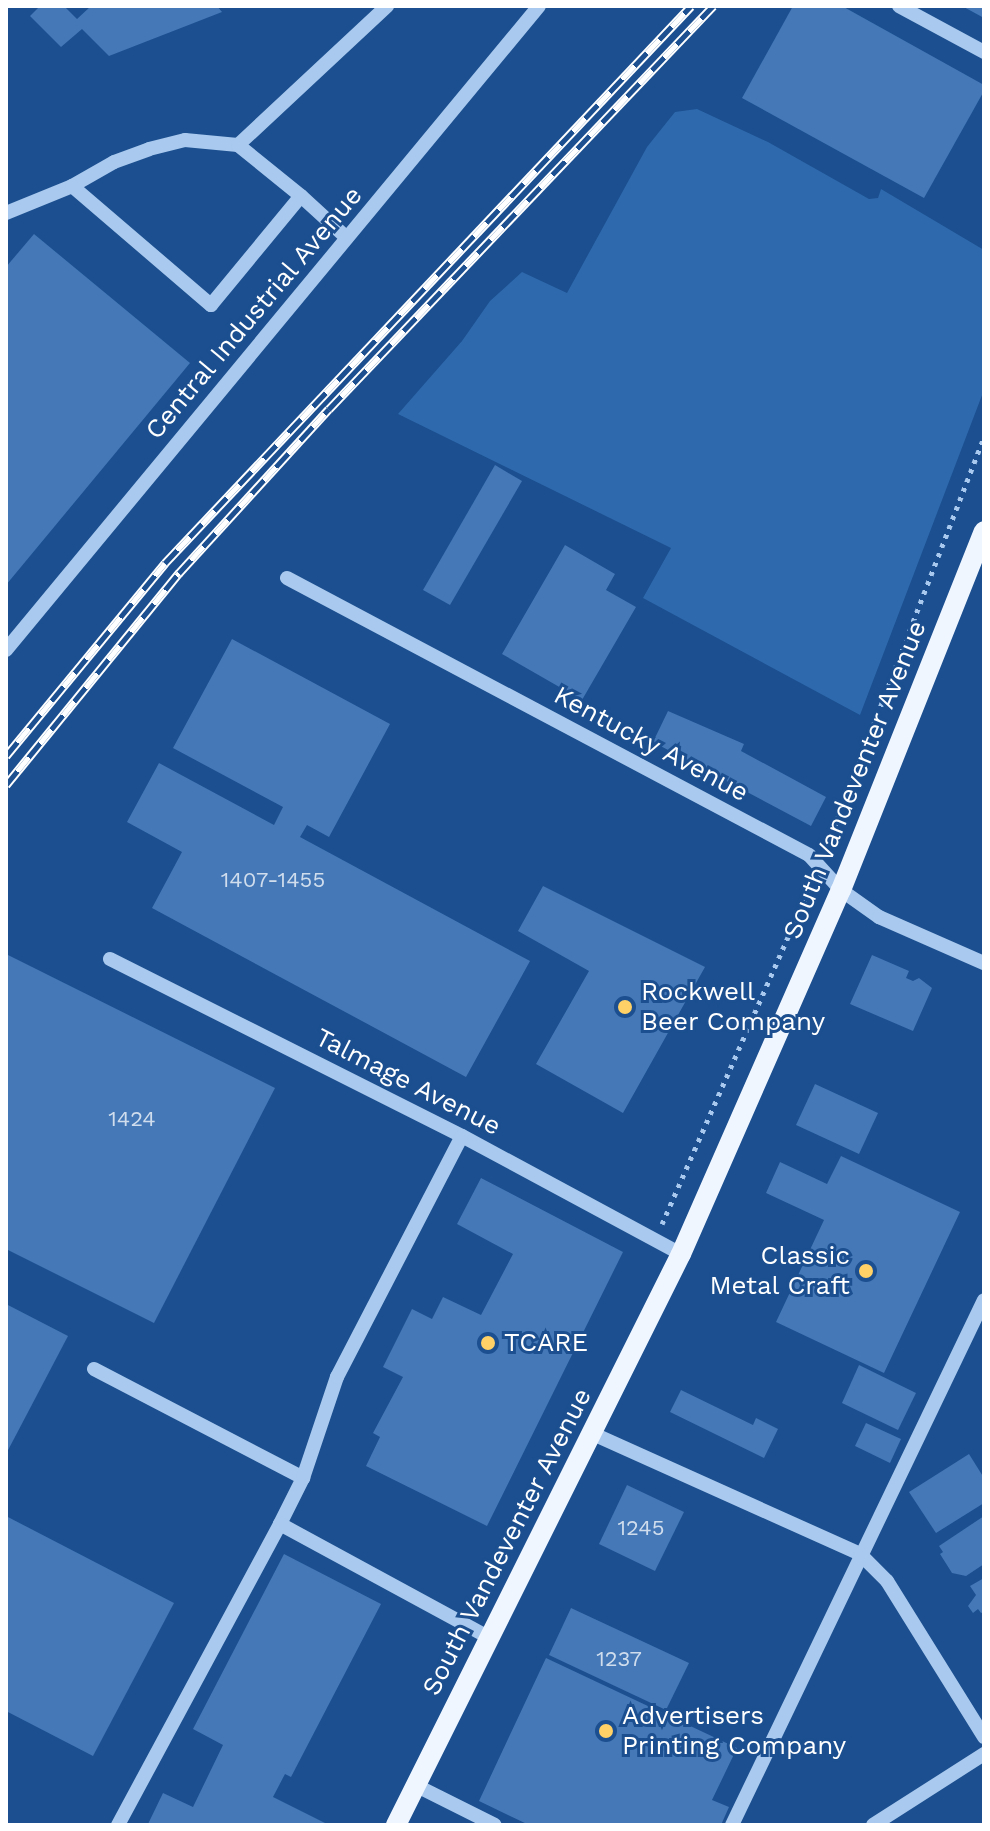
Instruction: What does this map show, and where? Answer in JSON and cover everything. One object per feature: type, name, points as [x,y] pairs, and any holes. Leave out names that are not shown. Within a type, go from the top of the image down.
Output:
[{"type":"main road","name":"South Vandeventer Avenue","points":[[396,1825],[681,1254],[841,890],[984,531]]},
{"type":"street","points":[[238,145],[387,6]]},
{"type":"street","name":"Central Industrial Avenue","points":[[6,650],[539,6]]},
{"type":"street","points":[[899,6],[984,52]]},
{"type":"street","points":[[6,213],[72,186],[114,162],[185,140],[238,145],[347,238]]},
{"type":"street","points":[[72,186],[211,305],[301,196]]},
{"type":"street","name":"Kentucky Avenue","points":[[287,578],[809,855],[841,890],[879,917],[984,963]]},
{"type":"street","name":"Talmage Avenue","points":[[110,959],[462,1136],[681,1254]]},
{"type":"street","points":[[118,1825],[303,1478],[337,1377],[462,1136]]},
{"type":"street","points":[[732,1825],[984,1300]]},
{"type":"street","points":[[94,1369],[303,1478]]},
{"type":"street","points":[[591,1433],[860,1554],[887,1581],[984,1737]]},
{"type":"street","points":[[280,1524],[488,1637]]},
{"type":"street","points":[[873,1825],[984,1754]]},
{"type":"street","points":[[415,1785],[495,1825]]},
{"type":"shaded area","points":[[697,109],[768,142],[869,199],[878,198],[881,189],[984,250],[984,390],[860,715],[643,598],[671,548],[398,414],[462,341],[490,301],[522,272],[567,293],[647,147],[675,112]]},
{"type":"building","points":[[40,6],[64,6],[77,19],[91,6],[217,6],[222,12],[109,56],[82,29],[61,47],[30,16]]},
{"type":"building","points":[[793,6],[842,6],[984,85],[984,91],[924,198],[742,98]]},
{"type":"building","points":[[962,6],[984,6],[984,18]]},
{"type":"building","points":[[34,234],[190,363],[6,585],[6,267]]},
{"type":"building","points":[[495,465],[522,481],[450,605],[423,590]]},
{"type":"building","points":[[565,545],[615,574],[606,590],[636,607],[582,700],[502,654]]},
{"type":"building","points":[[232,639],[390,724],[329,837],[307,825],[300,837],[530,961],[466,1077],[152,908],[182,852],[127,822],[159,763],[274,825],[283,807],[173,748]]},
{"type":"building","points":[[668,711],[744,744],[741,751],[826,797],[811,826],[653,742]]},
{"type":"building","name":"Rockwell Beer Company","points":[[543,886],[705,967],[623,1113],[536,1064],[589,971],[518,931]]},
{"type":"building","points":[[6,954],[275,1088],[154,1323],[6,1249]]},
{"type":"building","points":[[872,955],[909,971],[906,978],[913,981],[919,978],[932,988],[913,1031],[850,1004]]},
{"type":"building","points":[[815,1084],[878,1113],[859,1154],[796,1125]]},
{"type":"building","name":"Classic Metal Craft","points":[[841,1156],[960,1212],[884,1373],[776,1322],[824,1220],[766,1193],[780,1162],[827,1184]]},
{"type":"building","name":"TCARE","points":[[481,1178],[623,1252],[487,1526],[366,1466],[380,1437],[373,1433],[403,1377],[383,1367],[412,1309],[432,1319],[443,1297],[481,1315],[513,1254],[457,1224]]},
{"type":"building","points":[[6,1304],[68,1336],[6,1454]]},
{"type":"building","points":[[859,1365],[916,1393],[898,1430],[842,1403]]},
{"type":"building","points":[[681,1390],[753,1425],[756,1418],[778,1429],[764,1458],[670,1412]]},
{"type":"building","points":[[866,1423],[901,1439],[890,1463],[855,1446]]},
{"type":"building","points":[[969,1454],[984,1478],[984,1503],[936,1533],[909,1492]]},
{"type":"building","points":[[627,1485],[684,1512],[655,1571],[599,1544]]},
{"type":"building","points":[[6,1516],[174,1603],[93,1756],[6,1711]]},
{"type":"building","points":[[984,1516],[984,1564],[966,1576],[952,1573],[940,1554],[943,1552],[939,1546]]},
{"type":"building","points":[[284,1554],[381,1604],[291,1777],[285,1774],[273,1797],[329,1825],[148,1824],[163,1793],[193,1807],[223,1745],[193,1729]]},
{"type":"building","points":[[984,1578],[984,1612],[978,1609],[973,1613],[968,1606],[976,1595],[970,1586]]},
{"type":"building","points":[[571,1608],[689,1663],[666,1710],[549,1655]]},
{"type":"building","name":"Advertisers Printing Company","points":[[546,1658],[737,1748],[712,1800],[729,1807],[721,1825],[529,1825],[479,1801]]},
{"type":"railway","points":[[6,756],[165,563],[691,6]]},
{"type":"railway","points":[[6,785],[179,573],[329,409],[713,6]]},
{"type":"place","name":"Rockwell Beer Company","points":[[625,1007]]},
{"type":"place","name":"Classic Metal Craft","points":[[866,1271]]},
{"type":"place","name":"TCARE","points":[[488,1343]]},
{"type":"place","name":"Advertisers Printing Company","points":[[606,1731]]}]
